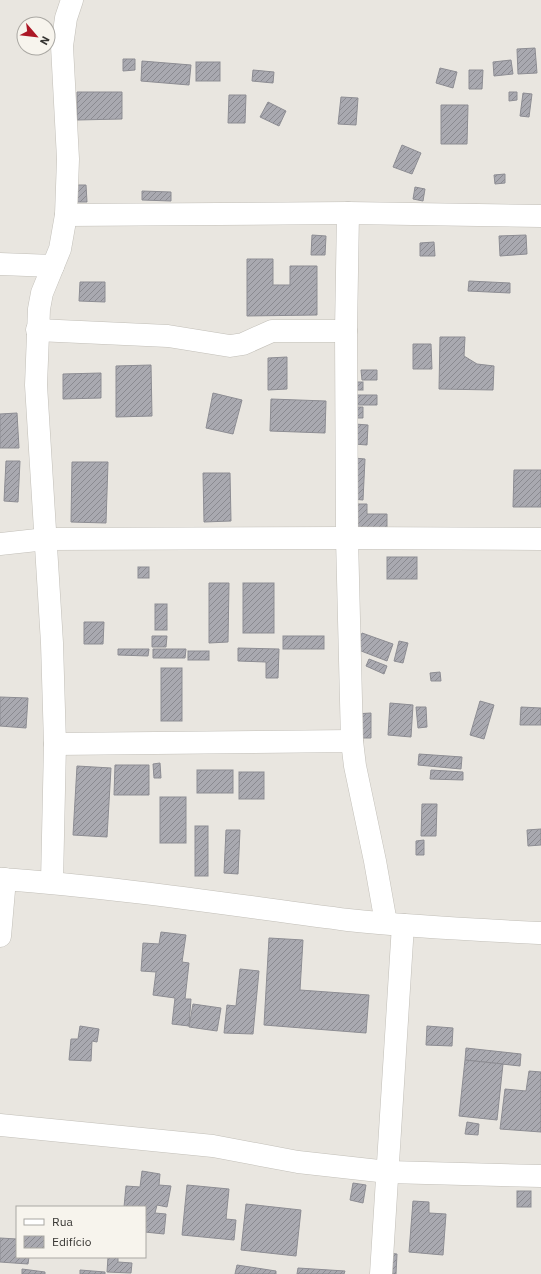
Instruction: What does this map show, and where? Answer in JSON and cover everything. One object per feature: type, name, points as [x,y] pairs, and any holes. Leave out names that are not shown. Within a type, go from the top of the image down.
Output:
[{"type":"street","points":[[52,882],[55,744],[52,643],[36,385],[37,330],[42,294],[60,249],[66,215],[68,159],[62,46],[66,18],[72,0]]},
{"type":"street","points":[[66,215],[348,213],[541,216]]},
{"type":"street","points":[[348,213],[346,332],[347,538],[352,741],[355,766],[375,861],[395,924],[388,1172],[381,1274]]},
{"type":"street","points":[[0,264],[53,266]]},
{"type":"street","points":[[37,330],[168,336],[230,346],[243,344],[272,330],[346,332]]},
{"type":"street","points":[[0,544],[46,539],[541,539]]},
{"type":"street","points":[[55,744],[352,741]]},
{"type":"street","points":[[0,936],[2,879],[52,882],[349,920],[541,933]]},
{"type":"street","points":[[0,1125],[213,1146],[298,1162],[388,1172],[541,1176]]},
{"type":"building","points":[[535,48],[537,73],[518,74],[517,49]]},
{"type":"building","points":[[123,59],[135,59],[135,70],[123,71]]},
{"type":"building","points":[[511,60],[513,74],[494,76],[493,62]]},
{"type":"building","points":[[142,61],[191,65],[189,85],[141,81]]},
{"type":"building","points":[[196,62],[220,62],[220,81],[196,81]]},
{"type":"building","points":[[440,68],[457,72],[453,88],[436,83]]},
{"type":"building","points":[[253,70],[274,72],[273,83],[252,81]]},
{"type":"building","points":[[469,70],[483,70],[482,89],[469,89]]},
{"type":"building","points":[[77,92],[122,92],[122,119],[77,120]]},
{"type":"building","points":[[509,92],[517,92],[517,100],[509,101]]},
{"type":"building","points":[[523,93],[532,94],[529,117],[520,116]]},
{"type":"building","points":[[229,95],[246,95],[245,123],[228,123]]},
{"type":"building","points":[[341,97],[358,98],[356,125],[338,124]]},
{"type":"building","points":[[268,102],[286,111],[279,126],[260,117]]},
{"type":"building","points":[[441,105],[468,105],[467,144],[441,144]]},
{"type":"building","points":[[402,145],[421,153],[412,174],[393,167]]},
{"type":"building","points":[[505,174],[505,183],[495,184],[494,175]]},
{"type":"building","points":[[74,185],[86,185],[87,202],[74,202]]},
{"type":"building","points":[[415,187],[425,189],[423,201],[413,199]]},
{"type":"building","points":[[142,191],[171,192],[171,201],[142,200]]},
{"type":"building","points":[[312,235],[326,236],[325,255],[311,255]]},
{"type":"building","points":[[526,235],[527,254],[500,256],[499,236]]},
{"type":"building","points":[[434,242],[435,256],[420,256],[420,243]]},
{"type":"building","points":[[247,259],[273,259],[273,285],[290,285],[290,266],[317,266],[317,315],[247,316]]},
{"type":"building","points":[[469,281],[510,283],[510,293],[468,291]]},
{"type":"building","points":[[80,282],[105,282],[105,302],[79,301]]},
{"type":"building","points":[[440,337],[465,337],[464,356],[477,364],[494,366],[493,390],[439,389]]},
{"type":"building","points":[[413,344],[431,344],[432,369],[413,369]]},
{"type":"building","points":[[287,357],[287,389],[268,390],[268,358]]},
{"type":"building","points":[[151,365],[152,416],[116,417],[116,366]]},
{"type":"building","points":[[361,370],[377,370],[377,380],[362,380]]},
{"type":"building","points":[[101,373],[101,398],[63,399],[63,374]]},
{"type":"building","points":[[354,382],[363,382],[363,390],[354,390]]},
{"type":"building","points":[[213,393],[242,400],[233,434],[206,428]]},
{"type":"building","points":[[357,395],[377,395],[377,405],[356,405]]},
{"type":"building","points":[[271,399],[326,401],[325,433],[270,431]]},
{"type":"building","points":[[354,407],[363,407],[363,418],[355,418]]},
{"type":"building","points":[[17,413],[19,448],[0,448],[0,414]]},
{"type":"building","points":[[355,424],[368,425],[367,445],[354,444]]},
{"type":"building","points":[[354,458],[365,459],[363,500],[352,499]]},
{"type":"building","points":[[6,461],[20,461],[18,502],[4,501]]},
{"type":"building","points":[[72,462],[108,462],[106,523],[71,522]]},
{"type":"building","points":[[514,470],[541,470],[541,507],[513,507]]},
{"type":"building","points":[[203,473],[230,473],[231,521],[204,522]]},
{"type":"building","points":[[353,504],[367,504],[367,514],[387,514],[387,529],[353,528]]},
{"type":"building","points":[[387,557],[417,557],[417,579],[387,579]]},
{"type":"building","points":[[138,567],[149,567],[149,578],[138,578]]},
{"type":"building","points":[[209,583],[229,583],[228,642],[209,643]]},
{"type":"building","points":[[243,583],[274,583],[274,633],[243,633]]},
{"type":"building","points":[[155,604],[167,604],[167,630],[155,630]]},
{"type":"building","points":[[84,622],[104,622],[103,644],[84,644]]},
{"type":"building","points":[[362,633],[393,644],[387,661],[356,649]]},
{"type":"building","points":[[152,636],[167,636],[166,647],[152,647]]},
{"type":"building","points":[[283,636],[324,636],[324,649],[283,649]]},
{"type":"building","points":[[399,641],[408,643],[403,663],[394,661]]},
{"type":"building","points":[[238,648],[279,649],[278,678],[266,678],[266,662],[238,661]]},
{"type":"building","points":[[118,649],[149,649],[148,656],[118,655]]},
{"type":"building","points":[[153,649],[186,649],[185,658],[153,658]]},
{"type":"building","points":[[188,651],[209,651],[209,660],[188,660]]},
{"type":"building","points":[[369,659],[387,666],[384,674],[366,666]]},
{"type":"building","points":[[161,668],[182,668],[182,721],[161,721]]},
{"type":"building","points":[[440,672],[441,681],[431,681],[430,673]]},
{"type":"building","points":[[0,697],[28,698],[26,728],[0,726]]},
{"type":"building","points":[[480,701],[494,705],[484,739],[470,735]]},
{"type":"building","points":[[390,703],[413,705],[411,737],[388,735]]},
{"type":"building","points":[[416,707],[426,707],[427,727],[418,728]]},
{"type":"building","points":[[521,707],[541,708],[541,725],[520,725]]},
{"type":"building","points":[[371,713],[371,738],[354,738],[354,714]]},
{"type":"building","points":[[419,754],[462,757],[461,769],[418,765]]},
{"type":"building","points":[[160,763],[161,778],[154,778],[153,764]]},
{"type":"building","points":[[115,765],[149,765],[149,795],[114,795]]},
{"type":"building","points":[[77,766],[111,768],[107,837],[73,835]]},
{"type":"building","points":[[197,770],[233,770],[233,793],[197,793]]},
{"type":"building","points":[[431,770],[463,772],[463,780],[430,779]]},
{"type":"building","points":[[239,772],[264,772],[264,799],[239,799]]},
{"type":"building","points":[[160,797],[186,797],[186,843],[160,843]]},
{"type":"building","points":[[422,804],[437,804],[436,836],[421,836]]},
{"type":"building","points":[[195,826],[208,826],[208,876],[195,876]]},
{"type":"building","points":[[541,829],[541,845],[528,846],[527,830]]},
{"type":"building","points":[[226,830],[240,830],[238,874],[224,873]]},
{"type":"building","points":[[424,840],[424,855],[416,855],[416,841]]},
{"type":"building","points":[[161,932],[186,935],[182,962],[189,963],[185,999],[191,999],[189,1026],[172,1024],[175,998],[153,995],[156,972],[141,971],[143,943],[159,944]]},
{"type":"building","points":[[269,938],[303,940],[300,990],[369,995],[366,1033],[264,1025]]},
{"type":"building","points":[[240,969],[259,971],[253,1034],[224,1033],[227,1005],[236,1006]]},
{"type":"building","points":[[193,1004],[221,1008],[217,1031],[189,1027]]},
{"type":"building","points":[[80,1026],[99,1029],[97,1042],[92,1041],[91,1061],[69,1060],[71,1039],[78,1039]]},
{"type":"building","points":[[427,1026],[453,1028],[452,1046],[426,1045]]},
{"type":"building","points":[[466,1048],[521,1054],[520,1066],[465,1060]]},
{"type":"building","points":[[465,1060],[503,1064],[497,1120],[459,1116]]},
{"type":"building","points":[[529,1071],[541,1072],[541,1132],[500,1129],[505,1089],[526,1091]]},
{"type":"building","points":[[467,1122],[479,1124],[478,1135],[465,1134]]},
{"type":"building","points":[[142,1171],[160,1174],[159,1185],[171,1186],[167,1207],[157,1205],[155,1213],[166,1214],[164,1234],[146,1232],[146,1206],[124,1206],[126,1186],[140,1187]]},
{"type":"building","points":[[353,1183],[366,1185],[363,1203],[350,1200]]},
{"type":"building","points":[[187,1185],[229,1189],[226,1219],[236,1220],[234,1240],[182,1235]]},
{"type":"building","points":[[517,1191],[531,1191],[531,1207],[517,1207]]},
{"type":"building","points":[[413,1201],[429,1202],[429,1213],[446,1214],[443,1255],[409,1252]]},
{"type":"building","points":[[246,1204],[301,1210],[296,1256],[241,1250]]},
{"type":"building","points":[[0,1238],[16,1239],[16,1258],[29,1258],[28,1264],[0,1262]]},
{"type":"building","points":[[387,1253],[397,1254],[396,1274],[386,1274]]},
{"type":"building","points":[[108,1258],[118,1258],[118,1262],[132,1263],[131,1273],[107,1272]]},
{"type":"building","points":[[237,1265],[276,1271],[276,1274],[235,1274]]},
{"type":"building","points":[[298,1268],[345,1271],[344,1274],[297,1274]]},
{"type":"building","points":[[22,1269],[45,1272],[45,1274],[22,1274]]},
{"type":"building","points":[[80,1270],[105,1272],[105,1274],[80,1274]]}]
